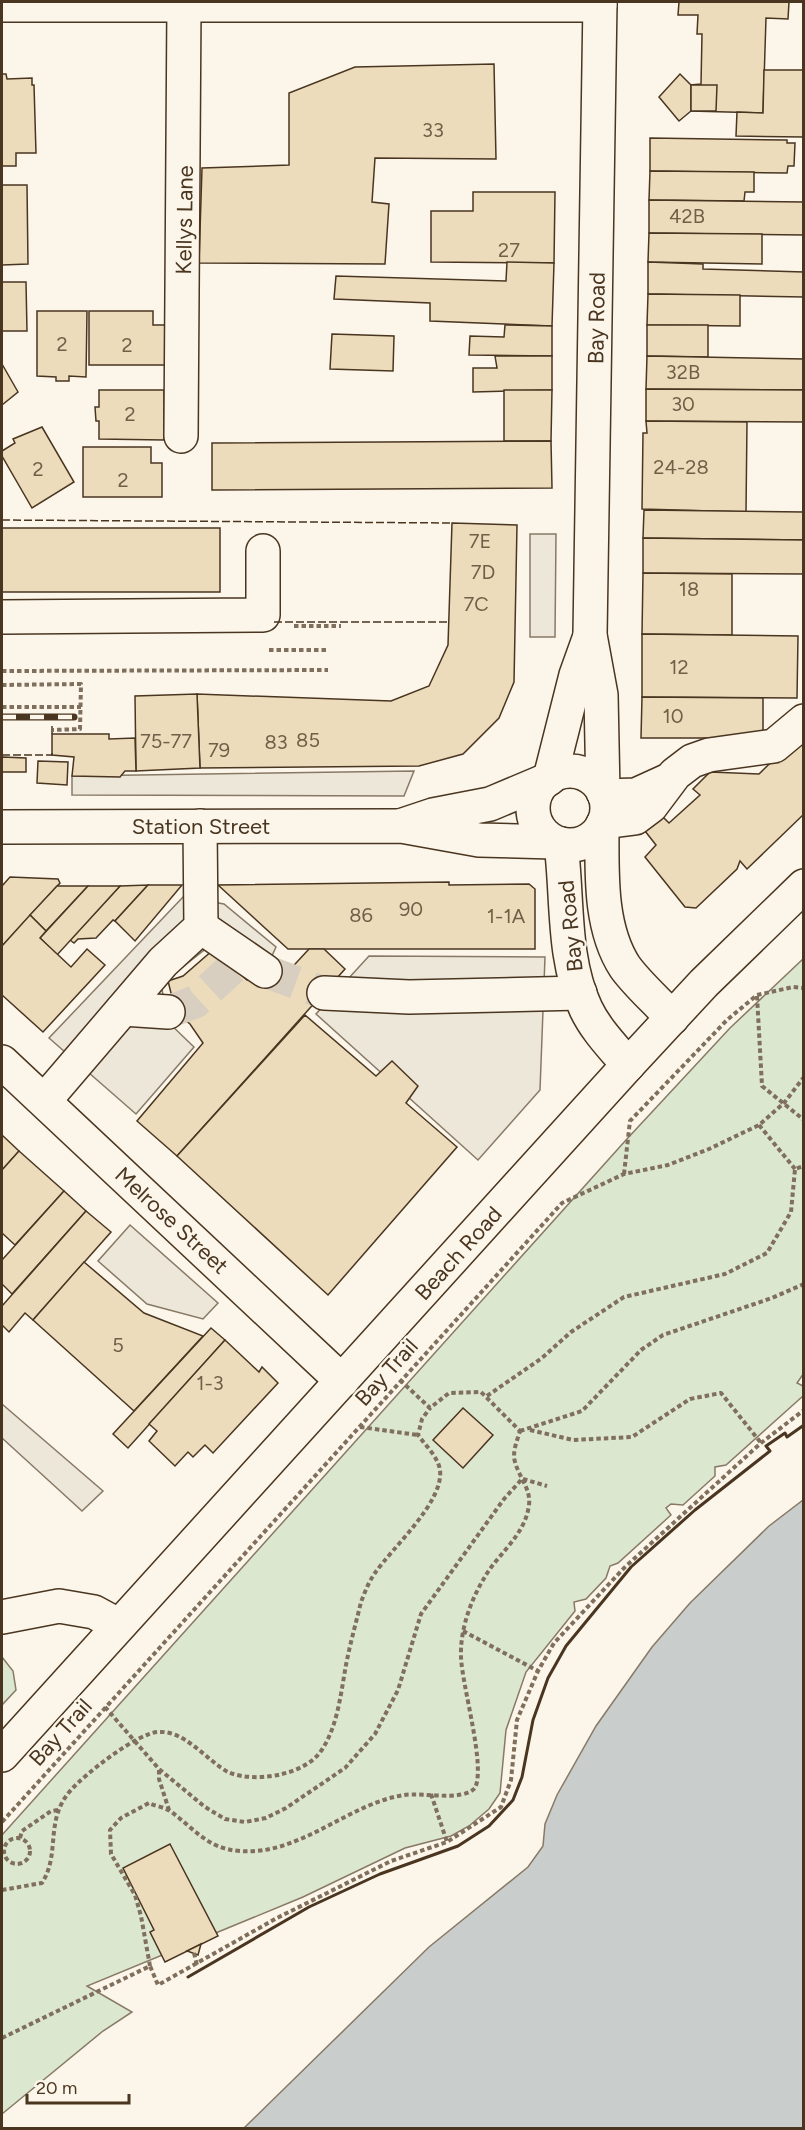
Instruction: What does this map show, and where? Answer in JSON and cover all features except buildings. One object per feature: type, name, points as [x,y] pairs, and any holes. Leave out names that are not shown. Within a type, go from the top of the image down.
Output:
[{"type":"main road","points":[[2,4],[600,3]]},
{"type":"main road","name":"Bay Road","points":[[600,3],[590,634],[601,694],[604,898],[616,946],[625,967],[672,1018]]},
{"type":"main road","name":"Kellys Lane","points":[[181,436],[184,4]]},
{"type":"main road","points":[[2,617],[263,615],[263,551]]},
{"type":"main road","name":"Bay Road","points":[[548,779],[576,675],[590,634]]},
{"type":"main road","points":[[604,809],[669,780],[692,761],[708,755],[774,746],[804,721]]},
{"type":"main road","points":[[562,772],[583,774],[595,781],[604,809],[594,837],[582,844],[558,843],[543,832],[534,813],[535,798],[548,779],[562,772]]},
{"type":"main road","name":"Station Street","points":[[401,826],[433,815],[484,806],[548,779]]},
{"type":"main road","points":[[45,1100],[163,962],[201,927],[200,826]]},
{"type":"main road","name":"Station Street","points":[[2,827],[401,826],[479,840],[558,843]]},
{"type":"main road","name":"Bay Road","points":[[558,843],[571,955],[580,993],[592,1020],[628,1065]]},
{"type":"main road","name":"Beach Road","points":[[2,1755],[628,1065],[704,983],[804,886]]},
{"type":"main road","points":[[201,927],[247,966]]},
{"type":"main road","points":[[324,993],[409,997],[580,993]]},
{"type":"main road","points":[[123,1009],[168,1012]]},
{"type":"main road","name":"Melrose Street","points":[[2,1062],[342,1381]]},
{"type":"main road","points":[[2,1617],[59,1606],[94,1612],[118,1625]]},
{"type":"path","points":[[2,671],[328,670]]},
{"type":"path","points":[[2,685],[81,684],[80,729],[52,730]]},
{"type":"path","points":[[2,706],[81,707]]},
{"type":"path","points":[[624,1174],[630,1121],[727,1020],[757,995],[793,987],[804,988]]},
{"type":"path","points":[[757,995],[762,1086],[804,1120]]},
{"type":"path","name":"Bay Trail","points":[[2,1822],[562,1203],[624,1174],[668,1165],[759,1125],[784,1103],[804,1077]]},
{"type":"path","points":[[487,1396],[542,1358],[571,1332],[624,1297],[725,1274],[767,1253],[791,1212],[795,1169],[759,1125]]},
{"type":"path","points":[[795,1169],[804,1166]]},
{"type":"path","points":[[530,1430],[545,1422],[582,1411],[641,1350],[663,1335],[772,1298],[804,1284]]},
{"type":"path","points":[[400,1380],[430,1408]]},
{"type":"path","points":[[418,1435],[422,1419],[430,1408],[449,1393],[473,1390],[487,1396],[520,1431]]},
{"type":"path","points":[[520,1431],[530,1430],[573,1440],[632,1437],[690,1399],[721,1393],[761,1443]]},
{"type":"path","points":[[520,1431],[515,1462],[527,1491],[529,1506],[518,1532],[503,1556],[486,1574],[462,1631],[461,1659],[478,1769],[477,1783],[471,1792],[462,1796],[405,1795],[387,1800],[347,1814],[296,1840],[257,1850],[241,1851],[215,1845],[191,1831],[169,1810],[149,1803],[121,1818],[110,1830],[111,1854],[135,1895],[150,1966],[158,1985],[277,1918],[391,1861],[447,1842],[501,1807],[511,1780],[517,1720],[538,1671],[554,1643],[624,1568],[761,1443],[804,1410]]},
{"type":"path","points":[[2,1890],[42,1883],[49,1871],[54,1818],[72,1788],[136,1740],[156,1732],[165,1733],[190,1745],[228,1772],[250,1776],[273,1776],[296,1770],[323,1749],[333,1726],[361,1602],[367,1586],[410,1532],[439,1484],[440,1471],[436,1459],[418,1435],[359,1427]]},
{"type":"path","points":[[522,1479],[547,1486]]},
{"type":"path","points":[[105,1707],[159,1769],[205,1807],[225,1819],[245,1822],[266,1818],[286,1808],[345,1768],[375,1734],[398,1690],[422,1614],[504,1499],[522,1479]]},
{"type":"path","points":[[462,1631],[538,1671]]},
{"type":"path","points":[[159,1769],[159,1779],[169,1810]]},
{"type":"path","points":[[430,1794],[447,1842]]},
{"type":"path","points":[[20,1838],[22,1831],[51,1811],[58,1810]]},
{"type":"path","points":[[20,1838],[27,1842],[30,1851],[23,1862],[15,1863],[8,1859],[4,1844],[12,1839],[20,1838]]},
{"type":"path","points":[[194,1953],[197,1965]]},
{"type":"path","points":[[2,2038],[150,1966]]},
{"type":"green space","points":[[803,959],[804,1373],[797,1383],[803,1386],[803,1396],[726,1465],[715,1467],[715,1476],[683,1505],[671,1504],[666,1508],[671,1515],[618,1563],[610,1566],[606,1578],[586,1599],[574,1602],[575,1611],[526,1672],[506,1730],[500,1793],[489,1809],[469,1826],[451,1836],[405,1848],[303,1897],[87,1986],[132,2012],[103,2031],[2,2114],[2,1835],[626,1140],[730,1028]]},
{"type":"green space","points":[[2,1657],[13,1671],[16,1690],[2,1705]]},
{"type":"shaded area","points":[[530,534],[556,534],[555,637],[530,637]]},
{"type":"shaded area","points":[[414,771],[404,796],[72,795],[72,776]]},
{"type":"shaded area","points":[[183,897],[224,904],[276,947],[265,971],[212,944],[161,984],[168,1022],[194,1047],[136,1114],[49,1038]]},
{"type":"shaded area","points":[[369,956],[545,957],[540,1090],[478,1160],[316,1014]]},
{"type":"shaded area","points":[[130,1225],[218,1303],[203,1319],[147,1304],[98,1261]]},
{"type":"shaded area","points":[[2,1404],[103,1491],[82,1511],[2,1438]]},
{"type":"shaded area","points":[[803,1500],[803,2128],[244,2128],[429,1947],[528,1867],[543,1846],[545,1824],[557,1795],[596,1726],[652,1647],[690,1603],[769,1526]]},
{"type":"tunnel","points":[[168,1012],[195,1002],[232,968]]},
{"type":"tunnel","points":[[265,971],[324,993]]},
{"type":"railway","points":[[2,717],[74,717]]},
{"type":"fence","points":[[2,520],[452,523]]},
{"type":"fence","points":[[274,622],[448,622]]},
{"type":"fence","points":[[52,724],[52,734]]},
{"type":"fence","points":[[2,755],[52,755],[52,752]]},
{"type":"wall","points":[[188,1977],[309,1907],[380,1874],[458,1846],[489,1826],[513,1800],[522,1777],[533,1720],[548,1678],[566,1646],[631,1567],[695,1510],[770,1451],[766,1446],[785,1433],[787,1437],[804,1425]]}]
